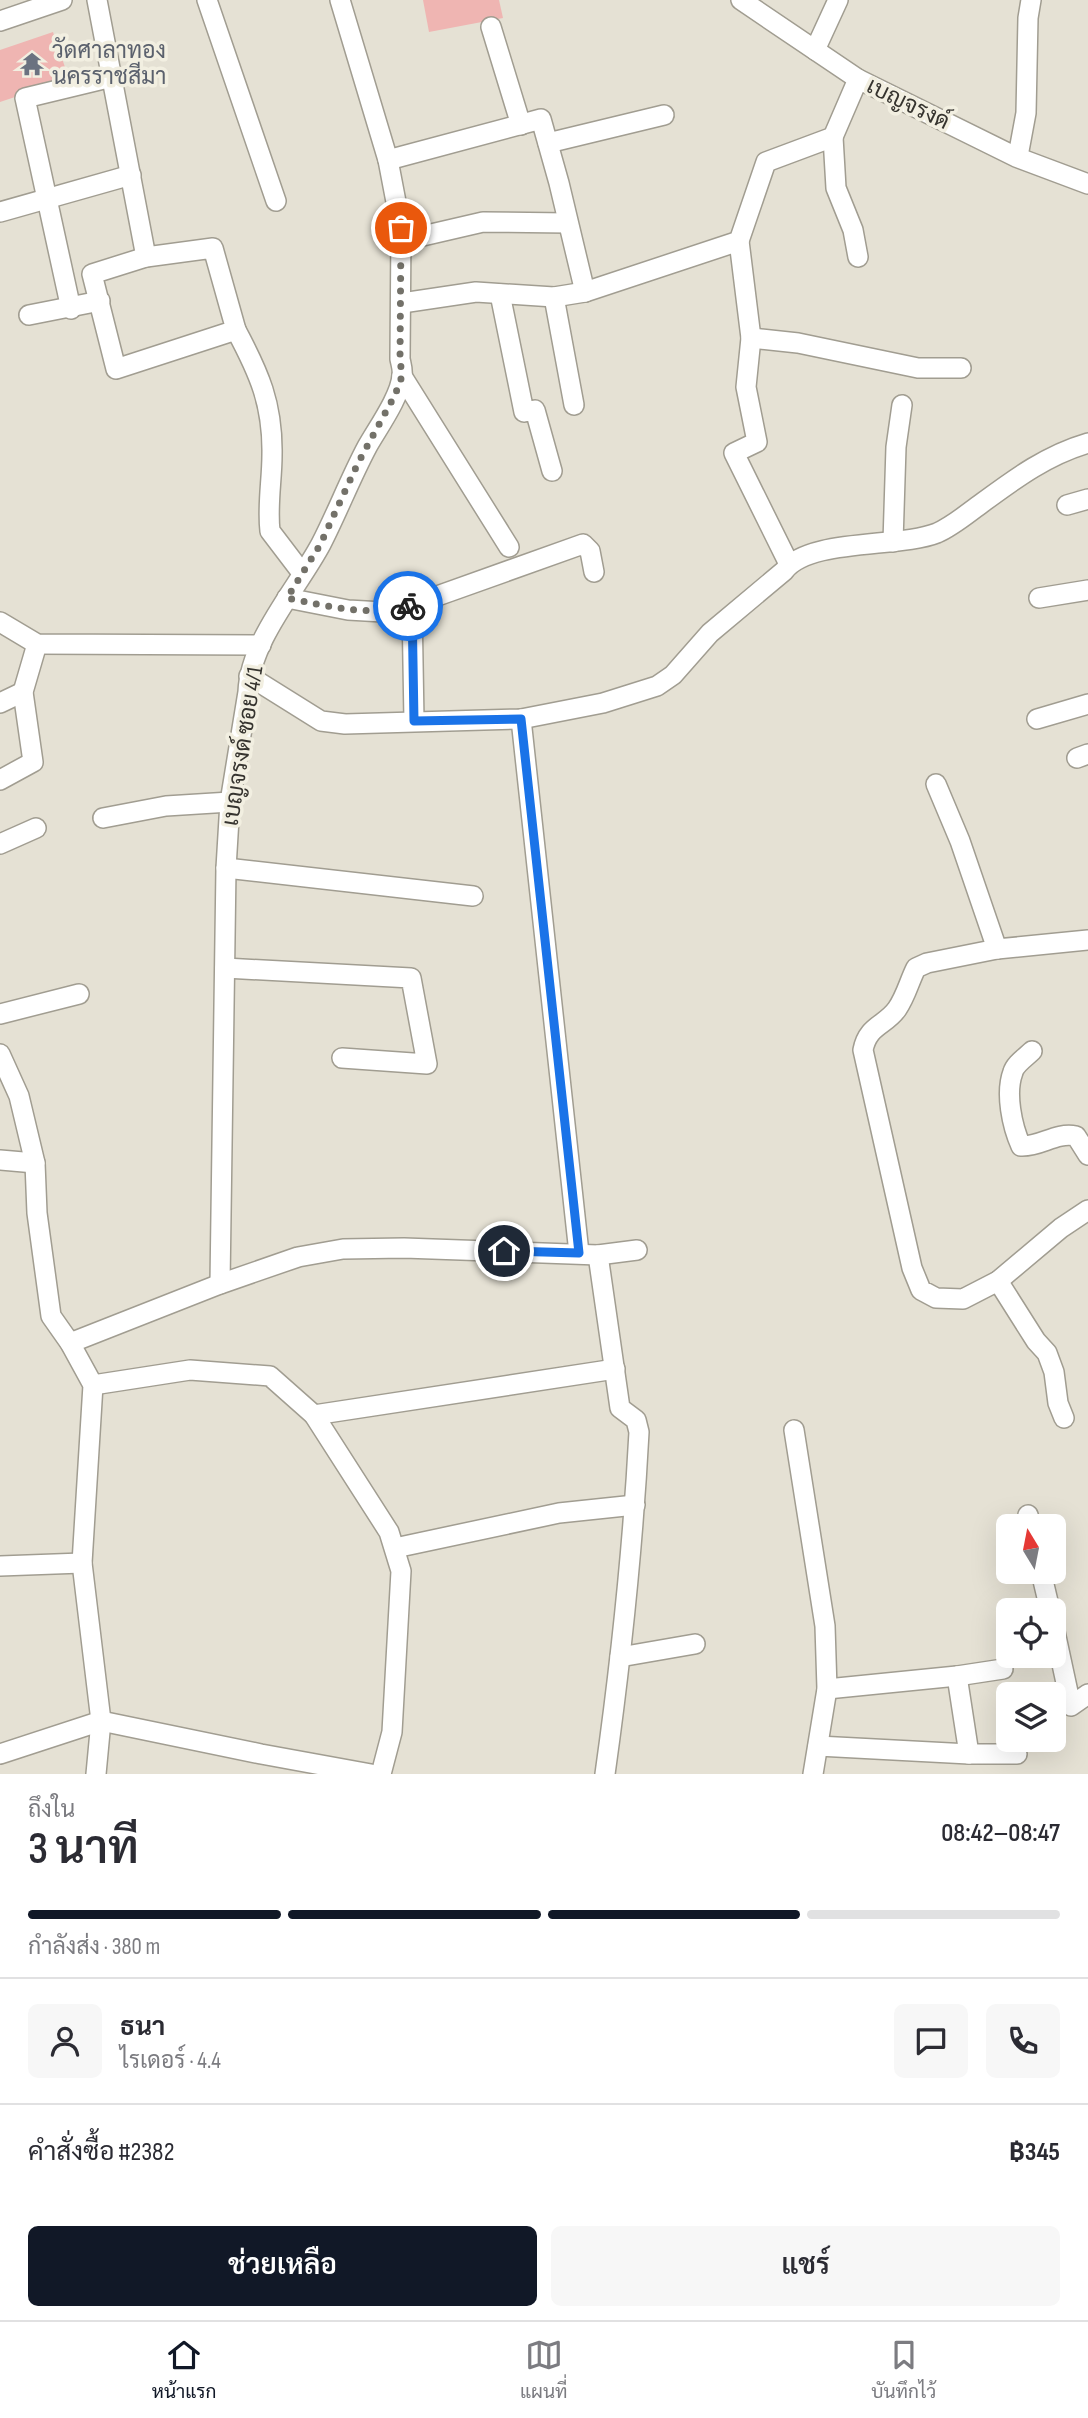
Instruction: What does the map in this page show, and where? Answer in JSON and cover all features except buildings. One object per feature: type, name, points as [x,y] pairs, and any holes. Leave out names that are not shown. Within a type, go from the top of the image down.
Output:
[{"type":"street","points":[[0,21],[62,0]]},
{"type":"street","points":[[97,0],[146,257]]},
{"type":"street","points":[[207,0],[276,201]]},
{"type":"street","name":"เบญจรงด์ ซอย 4/1","points":[[220,1284],[226,868],[230,802],[249,676],[261,645],[320,545],[402,376],[401,228],[388,160],[340,0]]},
{"type":"street","name":"เบญจรงด์","points":[[741,0],[858,79],[1018,156],[1088,184]]},
{"type":"street","points":[[815,50],[838,0]]},
{"type":"street","points":[[1018,156],[1026,113],[1028,18],[1031,0]]},
{"type":"street","points":[[491,27],[521,125]]},
{"type":"street","points":[[71,309],[24,98],[112,77]]},
{"type":"street","points":[[858,79],[833,136],[836,188],[853,230],[858,257]]},
{"type":"street","points":[[548,143],[664,115]]},
{"type":"street","points":[[388,160],[541,119],[585,292]]},
{"type":"street","points":[[789,564],[734,453],[757,442],[746,387],[751,338],[739,241],[766,162],[833,136]]},
{"type":"street","points":[[0,212],[131,175]]},
{"type":"street","points":[[401,241],[483,222],[568,223]]},
{"type":"street","points":[[402,303],[476,292],[554,297],[585,292],[739,241]]},
{"type":"street","points":[[236,330],[116,369],[92,274],[146,257],[213,248],[236,330],[255,366],[269,405],[272,451],[270,531],[303,573]]},
{"type":"street","points":[[500,295],[524,412],[535,410],[552,471]]},
{"type":"street","points":[[554,297],[574,405]]},
{"type":"street","points":[[29,315],[71,309],[100,301]]},
{"type":"street","points":[[751,338],[798,343],[918,368],[961,368]]},
{"type":"street","points":[[402,376],[509,547]]},
{"type":"street","points":[[893,542],[896,447],[902,405]]},
{"type":"street","points":[[249,676],[321,721],[345,724],[521,719],[603,704],[657,686],[673,675],[710,633],[789,564],[820,551],[842,546],[893,542],[937,533],[1033,466],[1066,449],[1088,443]]},
{"type":"street","points":[[1067,505],[1088,499]]},
{"type":"street","points":[[287,598],[359,611],[383,612],[412,605],[583,544],[590,551],[594,572]]},
{"type":"street","points":[[1039,598],[1088,590]]},
{"type":"street","points":[[412,605],[414,721]]},
{"type":"street","points":[[0,622],[37,644],[261,645]]},
{"type":"street","points":[[0,780],[33,762],[23,692],[37,644]]},
{"type":"street","points":[[0,703],[23,692]]},
{"type":"street","points":[[1037,719],[1088,704]]},
{"type":"street","points":[[521,719],[588,1254],[615,1369],[620,1408],[636,1420],[639,1432],[635,1505],[620,1657],[605,1774]]},
{"type":"street","points":[[936,784],[960,841],[997,949]]},
{"type":"street","points":[[103,818],[166,806],[230,802]]},
{"type":"street","points":[[0,844],[36,828]]},
{"type":"street","points":[[226,868],[473,896]]},
{"type":"street","points":[[1088,940],[997,949],[927,963],[916,968],[906,996],[895,1012],[877,1024],[865,1039],[863,1050],[912,1269],[920,1290],[936,1298],[963,1299],[998,1281],[1061,1227],[1088,1210]]},
{"type":"street","points":[[225,968],[411,978],[427,1064],[342,1058]]},
{"type":"street","points":[[0,1014],[79,994]]},
{"type":"street","points":[[1032,1051],[1013,1069],[1010,1086],[1014,1131],[1021,1146],[1032,1146],[1055,1137],[1076,1136],[1088,1155]]},
{"type":"street","points":[[0,1054],[19,1096],[35,1163],[37,1213],[51,1316],[70,1343],[93,1385],[82,1563],[101,1721],[96,1774]]},
{"type":"street","points":[[0,1160],[35,1163]]},
{"type":"street","points":[[70,1343],[220,1284],[298,1257],[343,1249],[404,1248],[588,1254],[638,1250]]},
{"type":"street","points":[[998,1281],[1036,1341],[1047,1353],[1064,1418]]},
{"type":"street","points":[[314,1415],[615,1369]]},
{"type":"street","points":[[93,1385],[190,1370],[270,1376],[314,1415],[383,1521],[395,1548],[401,1571],[392,1732],[381,1774]]},
{"type":"street","points":[[794,1430],[825,1626],[827,1689],[813,1774]]},
{"type":"street","points":[[395,1548],[559,1513],[635,1505]]},
{"type":"street","points":[[0,1566],[82,1563]]},
{"type":"street","points":[[620,1657],[695,1644]]},
{"type":"street","points":[[1063,1668],[1071,1706],[1088,1694]]},
{"type":"street","points":[[827,1689],[1003,1669]]},
{"type":"street","points":[[957,1676],[969,1754]]},
{"type":"street","points":[[0,1754],[101,1721],[261,1755],[371,1774]]},
{"type":"street","points":[[818,1746],[1017,1754]]},
{"type":"way so far","points":[[401,228],[402,376],[320,545],[287,598],[348,610],[383,612],[408,606]]},
{"type":"place","name":"วัดศาลาทอง นครราชสีมา","points":[[32,64]]},
{"type":"route","points":[[408,606],[412,605],[414,721],[521,719],[579,1253],[504,1251]]}]
